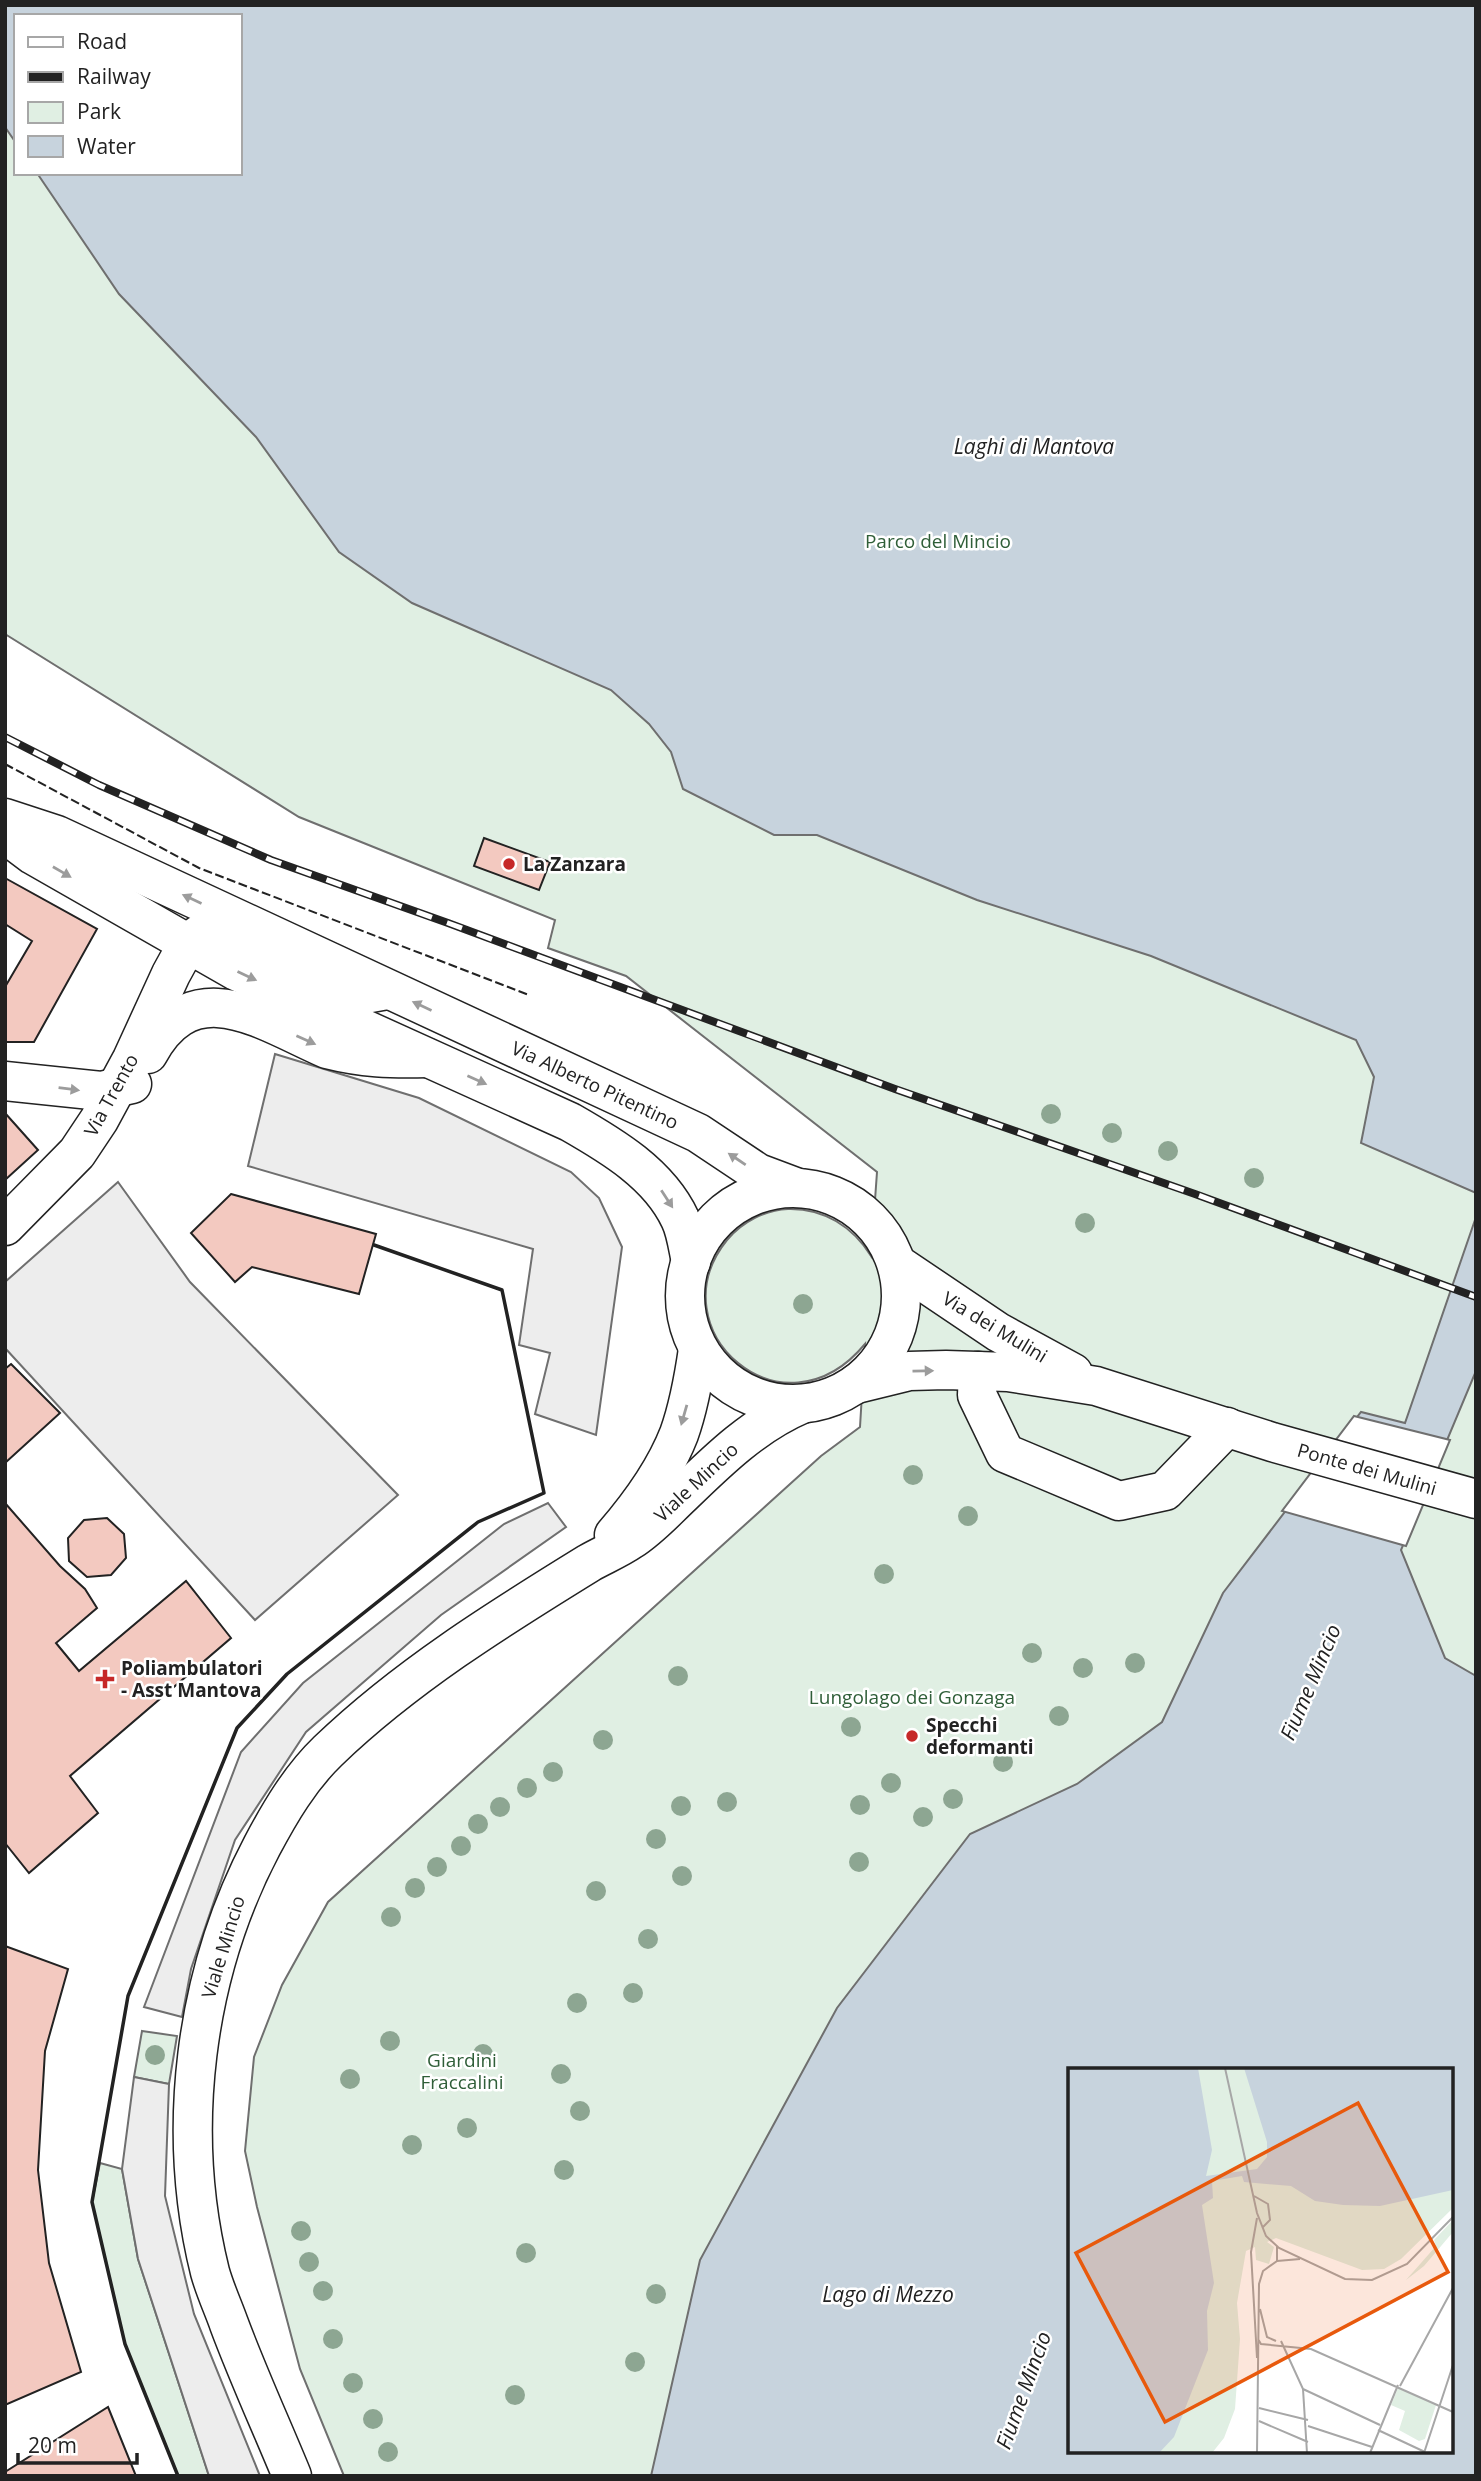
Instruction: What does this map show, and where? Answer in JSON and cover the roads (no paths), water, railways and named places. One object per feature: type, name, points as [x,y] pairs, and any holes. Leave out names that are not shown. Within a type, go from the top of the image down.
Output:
[{"type":"main road","name":"Via Alberto Pitentino","points":[[5,818],[57,835],[698,1133],[758,1173],[798,1188]]},
{"type":"main road","points":[[5,834],[33,855],[236,971],[570,1122],[605,1142],[656,1181],[681,1220],[691,1262]]},
{"type":"main road","name":"Via Alberto Pitentino","points":[[188,943],[200,934],[214,931],[344,991],[365,994],[387,990]]},
{"type":"main road","name":"Via Trento","points":[[5,1244],[86,1161],[113,1124],[132,1059],[188,943]]},
{"type":"main road","name":"Via Trento","points":[[5,1226],[77,1153],[167,1027],[180,1015],[195,1009],[232,1009],[342,1053],[376,1059],[428,1058]]},
{"type":"main road","points":[[5,1081],[83,1091],[101,1091],[124,1086]]},
{"type":"main road","name":"Via dei Mulini","points":[[798,1188],[824,1192],[852,1205],[872,1221],[888,1244],[897,1264],[901,1283],[900,1315],[894,1335],[880,1361],[856,1384],[838,1394],[802,1404],[785,1404],[752,1396],[728,1383],[698,1349],[688,1321],[686,1281],[698,1245],[709,1228],[727,1211],[740,1202],[774,1189],[798,1188]]},
{"type":"main road","name":"Via dei Mulini","points":[[897,1264],[998,1332],[1096,1386]]},
{"type":"main road","name":"Viale Mincio","points":[[591,1562],[640,1500],[669,1454],[686,1413],[698,1349]]},
{"type":"main road","name":"Via dei Mulini","points":[[856,1384],[909,1371],[1008,1372],[1096,1386],[1272,1442]]},
{"type":"main road","points":[[978,1371],[977,1395],[1005,1453],[1119,1500],[1166,1491],[1227,1427]]},
{"type":"main road","name":"Viale Mincio","points":[[292,2476],[235,2341],[211,2276],[195,2184],[193,2126],[197,2061],[206,1994],[224,1930],[248,1873],[280,1812],[326,1754],[380,1704],[440,1659],[642,1532],[740,1441],[781,1413],[802,1404]]},
{"type":"main road","name":"Ponte dei Mulini","points":[[1272,1442],[1469,1498]]},
{"type":"water","name":"Laghi di Mantova","points":[[5,5],[1476,5],[1476,1193],[1361,1143],[1374,1077],[1356,1040],[1151,956],[977,900],[817,835],[774,835],[683,789],[671,752],[649,724],[611,690],[412,603],[339,552],[256,437],[119,294],[38,175],[242,175],[242,14],[14,14],[14,140],[5,127]]},
{"type":"water","name":"Lago di Mezzo","points":[[1476,1217],[1476,1371],[1401,1550],[1445,1658],[1476,1676],[1476,2476],[651,2476],[700,2260],[837,2008],[970,1834],[1077,1784],[1162,1722],[1223,1593],[1361,1412],[1405,1423]]},
{"type":"railway","points":[[5,737],[99,785],[271,860],[895,1089],[1195,1194],[1476,1297]]},
{"type":"place","name":"La Zanzara","points":[[509,864]]},
{"type":"place","name":"Poliambulatori - Asst Mantova","points":[[105,1679]]},
{"type":"place","name":"Specchi deformanti","points":[[912,1736]]},
{"type":"park label","name":"Parco del Mincio","points":[[938,541]]},
{"type":"park label","name":"Lungolago dei Gonzaga","points":[[912,1697]]},
{"type":"park label","name":"Giardini Fraccalini","points":[[462,2071]]},
{"type":"water label","name":"Fiume Mincio","points":[[1310,1682]]},
{"type":"water label","name":"Fiume Mincio","points":[[1023,2390]]}]
